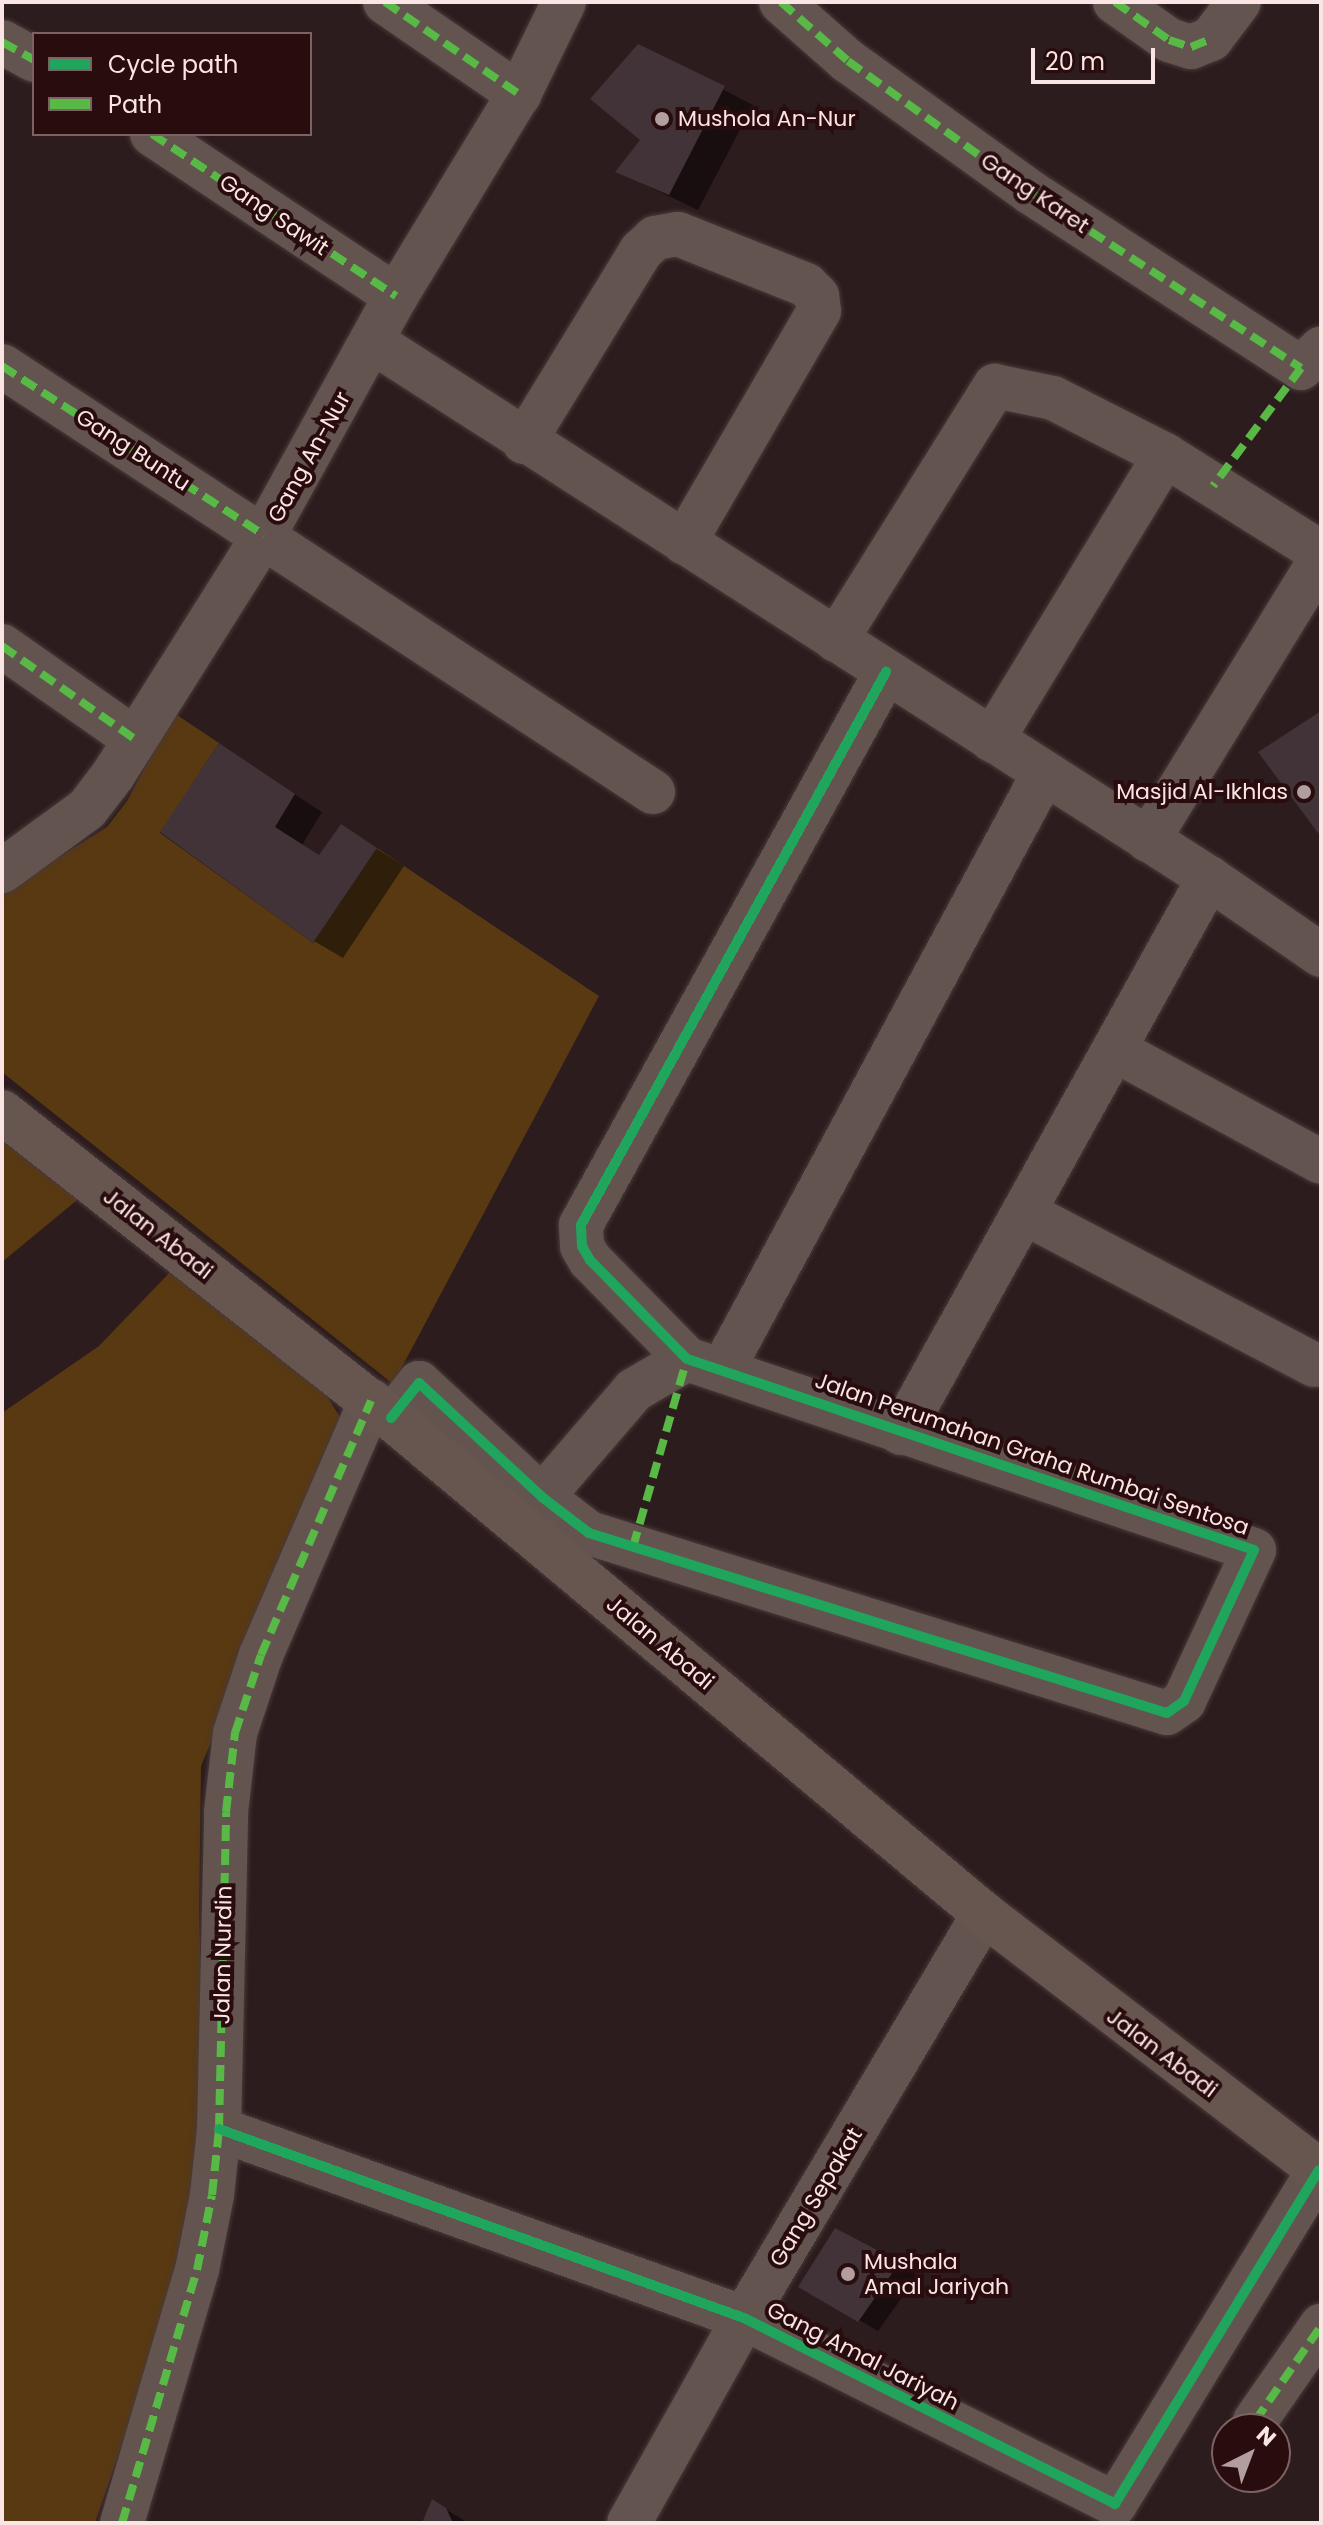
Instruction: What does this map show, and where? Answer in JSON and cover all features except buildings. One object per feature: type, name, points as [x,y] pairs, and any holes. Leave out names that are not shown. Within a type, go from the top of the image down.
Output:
[{"type":"street","points":[[385,2],[519,94]]},
{"type":"street","name":"Gang An-Nur","points":[[2,871],[87,809],[135,739],[264,535],[396,296],[519,94],[564,2]]},
{"type":"street","name":"Gang Karet","points":[[781,2],[848,61],[1030,192],[1311,359]]},
{"type":"street","points":[[1115,2],[1169,40],[1191,47],[1211,39],[1239,2]]},
{"type":"street","points":[[2,42],[32,59]]},
{"type":"street","name":"Gang Sawit","points":[[155,136],[396,296]]},
{"type":"street","points":[[524,442],[641,251],[655,238],[678,234],[806,285],[817,296],[819,311],[684,543]]},
{"type":"street","points":[[373,342],[524,442],[1209,878],[1321,955]]},
{"type":"street","name":"Gang Buntu","points":[[2,366],[653,792]]},
{"type":"street","points":[[836,640],[995,386],[1053,398],[1165,455],[1321,556],[1148,840]]},
{"type":"street","points":[[992,740],[1165,455]]},
{"type":"street","points":[[2,646],[135,739]]},
{"type":"street","name":"Jalan Perumahan Graha Rumbai Sentosa","points":[[419,1383],[536,1515],[1167,1713],[1184,1701],[1254,1550],[901,1433],[705,1364],[590,1260],[582,1246],[581,1225],[886,672]]},
{"type":"street","points":[[536,1515],[634,1390],[705,1364],[1044,773]]},
{"type":"street","name":"Jalan Perumahan Graha Rumbai Sentosa","points":[[901,1433],[1209,878]]},
{"type":"street","points":[[1115,1050],[1321,1162]]},
{"type":"street","name":"Jalan Abadi","points":[[2,1112],[381,1410],[536,1515],[984,1914],[1320,2171]]},
{"type":"street","points":[[1025,1213],[1315,1365]]},
{"type":"street","name":"Jalan Nurdin","points":[[122,2523],[197,2270],[212,2195],[219,2129],[226,1812],[235,1733],[261,1655],[381,1410],[419,1383]]},
{"type":"street","name":"Gang Sepakat","points":[[629,2523],[744,2318],[984,1914]]},
{"type":"street","name":"Gang Amal Jariyah","points":[[219,2129],[744,2318],[1115,2504],[1320,2171]]},
{"type":"street","points":[[1261,2413],[1321,2326]]},
{"type":"shaded area","points":[[174,713],[219,743],[160,833],[313,943],[377,848],[599,996],[393,1384],[2,1072],[2,893],[107,827],[127,801]]},
{"type":"shaded area","points":[[2,1133],[82,1196],[2,1262]]},
{"type":"shaded area","points":[[175,1267],[324,1391],[343,1422],[324,1477],[201,1766],[199,1913],[204,2082],[192,2208],[139,2394],[95,2523],[2,2523],[2,1413],[99,1346]]},
{"type":"marked path","points":[[385,2],[519,94]]},
{"type":"marked path","points":[[781,2],[848,61],[1030,192],[1301,368],[1213,486]]},
{"type":"marked path","points":[[1115,2],[1169,40],[1191,47],[1211,39]]},
{"type":"marked path","points":[[2,42],[32,59]]},
{"type":"marked path","points":[[155,136],[396,296]]},
{"type":"marked path","points":[[2,366],[264,535]]},
{"type":"marked path","points":[[2,646],[135,739]]},
{"type":"marked path","points":[[633,1547],[687,1359]]},
{"type":"marked path","points":[[122,2523],[197,2270],[212,2195],[219,2129],[226,1812],[235,1733],[261,1655],[371,1401]]},
{"type":"marked path","points":[[1261,2413],[1321,2326]]},
{"type":"cycle path","points":[[391,1418],[419,1383],[542,1497],[589,1533],[1167,1713],[1184,1701],[1254,1550],[687,1359],[590,1260],[582,1246],[581,1225],[886,672]]},
{"type":"cycle path","points":[[219,2129],[744,2318],[1115,2504],[1319,2170]]},
{"type":"place","name":"Mushola An-Nur","points":[[662,119]]},
{"type":"place","name":"Masjid Al-Ikhlas","points":[[1304,792]]},
{"type":"place","name":"Mushala Amal Jariyah","points":[[848,2274]]}]
